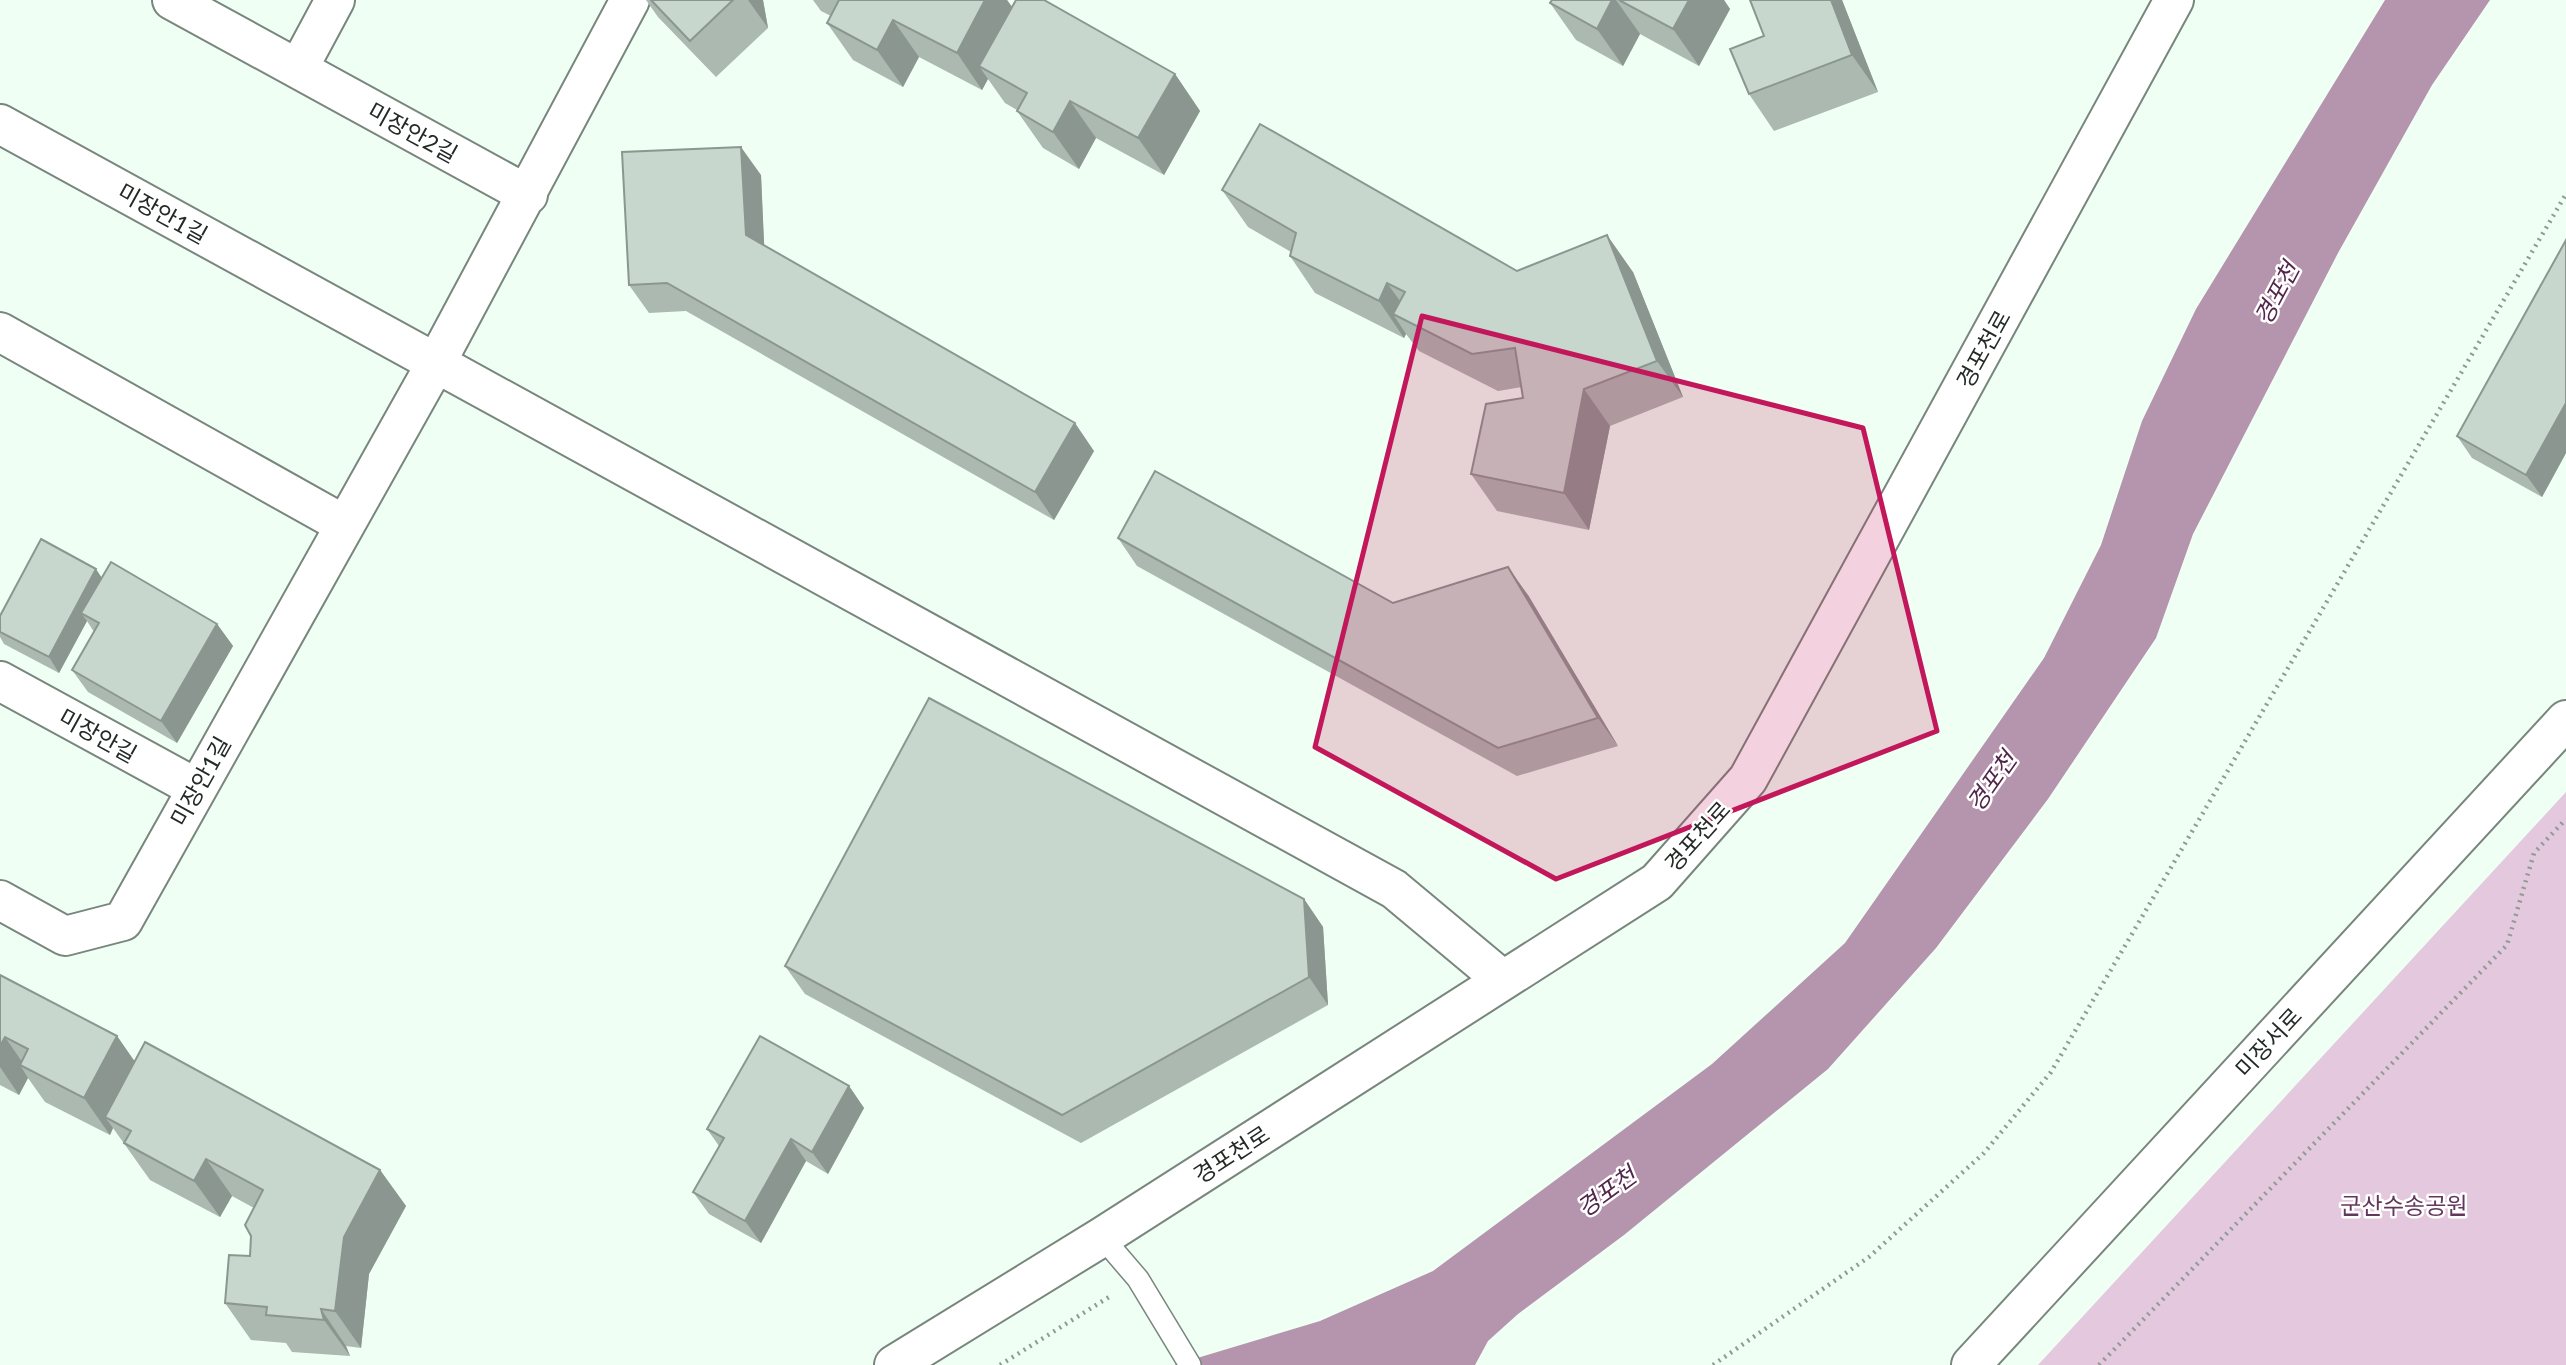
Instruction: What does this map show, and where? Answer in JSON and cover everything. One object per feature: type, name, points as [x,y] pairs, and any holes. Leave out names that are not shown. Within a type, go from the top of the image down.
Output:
[{"type":"street","name":"미장안2길","points":[[172,0],[528,195]]},
{"type":"street","points":[[298,69],[335,0]]},
{"type":"street","name":"미장안1길","points":[[0,900],[65,936],[123,921],[343,524],[436,363],[630,0]]},
{"type":"street","name":"경포천로","points":[[894,1365],[1102,1237],[1657,881],[1748,779],[2174,0]]},
{"type":"street","name":"미장안1길","points":[[0,124],[436,363]]},
{"type":"street","points":[[0,332],[343,524]]},
{"type":"street","points":[[436,363],[1394,889],[1503,979]]},
{"type":"street","name":"미장안길","points":[[0,681],[196,788]]},
{"type":"street","name":"미장서로","points":[[1971,1365],[2566,720]]},
{"type":"lane","points":[[1102,1237],[1138,1279],[1191,1365]]},
{"type":"path","points":[[1713,1365],[1869,1257],[1984,1153],[2051,1072],[2566,194]]},
{"type":"path","points":[[2099,1365],[2507,945],[2534,853],[2566,819]]},
{"type":"path","points":[[1000,1365],[1138,1279]]},
{"type":"highlighted area","points":[[1422,316],[1863,428],[1937,731],[1556,879],[1315,747]]},
{"type":"green space","name":"군산수송공원","points":[[2566,792],[2566,1365],[2038,1365]]},
{"type":"water","name":"경포천","points":[[2385,0],[2490,0],[2432,85],[2338,253],[2193,534],[2156,638],[2048,799],[1936,948],[1828,1069],[1624,1235],[1518,1314],[1488,1341],[1475,1365],[1174,1365],[1320,1321],[1433,1271],[1712,1064],[1845,943],[2044,658],[2101,545],[2142,421],[2196,309]]},
{"type":"building","points":[[651,0],[733,0],[690,41]]},
{"type":"building","points":[[839,0],[985,0],[957,53],[893,20],[877,50],[827,23]]},
{"type":"building","points":[[1016,0],[1044,0],[1175,74],[1138,138],[1070,101],[1053,132],[1017,111],[1027,93],[979,66]]},
{"type":"building","points":[[1552,0],[1612,0],[1597,29],[1550,3]]},
{"type":"building","points":[[1619,0],[1689,0],[1673,29]]},
{"type":"building","points":[[1750,0],[1831,0],[1852,55],[1749,94],[1730,49],[1764,36]]},
{"type":"building","points":[[1260,124],[1517,271],[1607,235],[1657,361],[1584,389],[1564,493],[1471,474],[1486,404],[1523,398],[1515,348],[1472,354],[1393,314],[1405,292],[1387,283],[1379,301],[1290,256],[1296,233],[1222,190]]},
{"type":"building","points":[[741,147],[746,235],[1075,423],[1035,492],[667,283],[629,285],[622,152]]},
{"type":"building","points":[[2566,240],[2566,403],[2526,475],[2457,436]]},
{"type":"building","points":[[1155,471],[1393,603],[1508,567],[1598,718],[1498,748],[1118,538]]},
{"type":"building","points":[[41,539],[96,569],[49,657],[0,632],[0,616]]},
{"type":"building","points":[[111,562],[217,624],[161,721],[72,670],[99,623],[81,613]]},
{"type":"building","points":[[929,698],[1304,899],[1309,977],[1062,1115],[785,966]]},
{"type":"building","points":[[0,975],[117,1036],[84,1098],[20,1065],[28,1049],[5,1037],[0,1046]]},
{"type":"building","points":[[760,1036],[849,1086],[812,1152],[791,1139],[745,1221],[693,1192],[724,1138],[707,1129]]},
{"type":"building","points":[[145,1042],[380,1170],[344,1237],[335,1311],[321,1309],[324,1320],[266,1315],[267,1307],[225,1303],[229,1255],[250,1256],[251,1236],[245,1225],[263,1190],[206,1159],[194,1181],[124,1143],[131,1131],[105,1117]]}]
